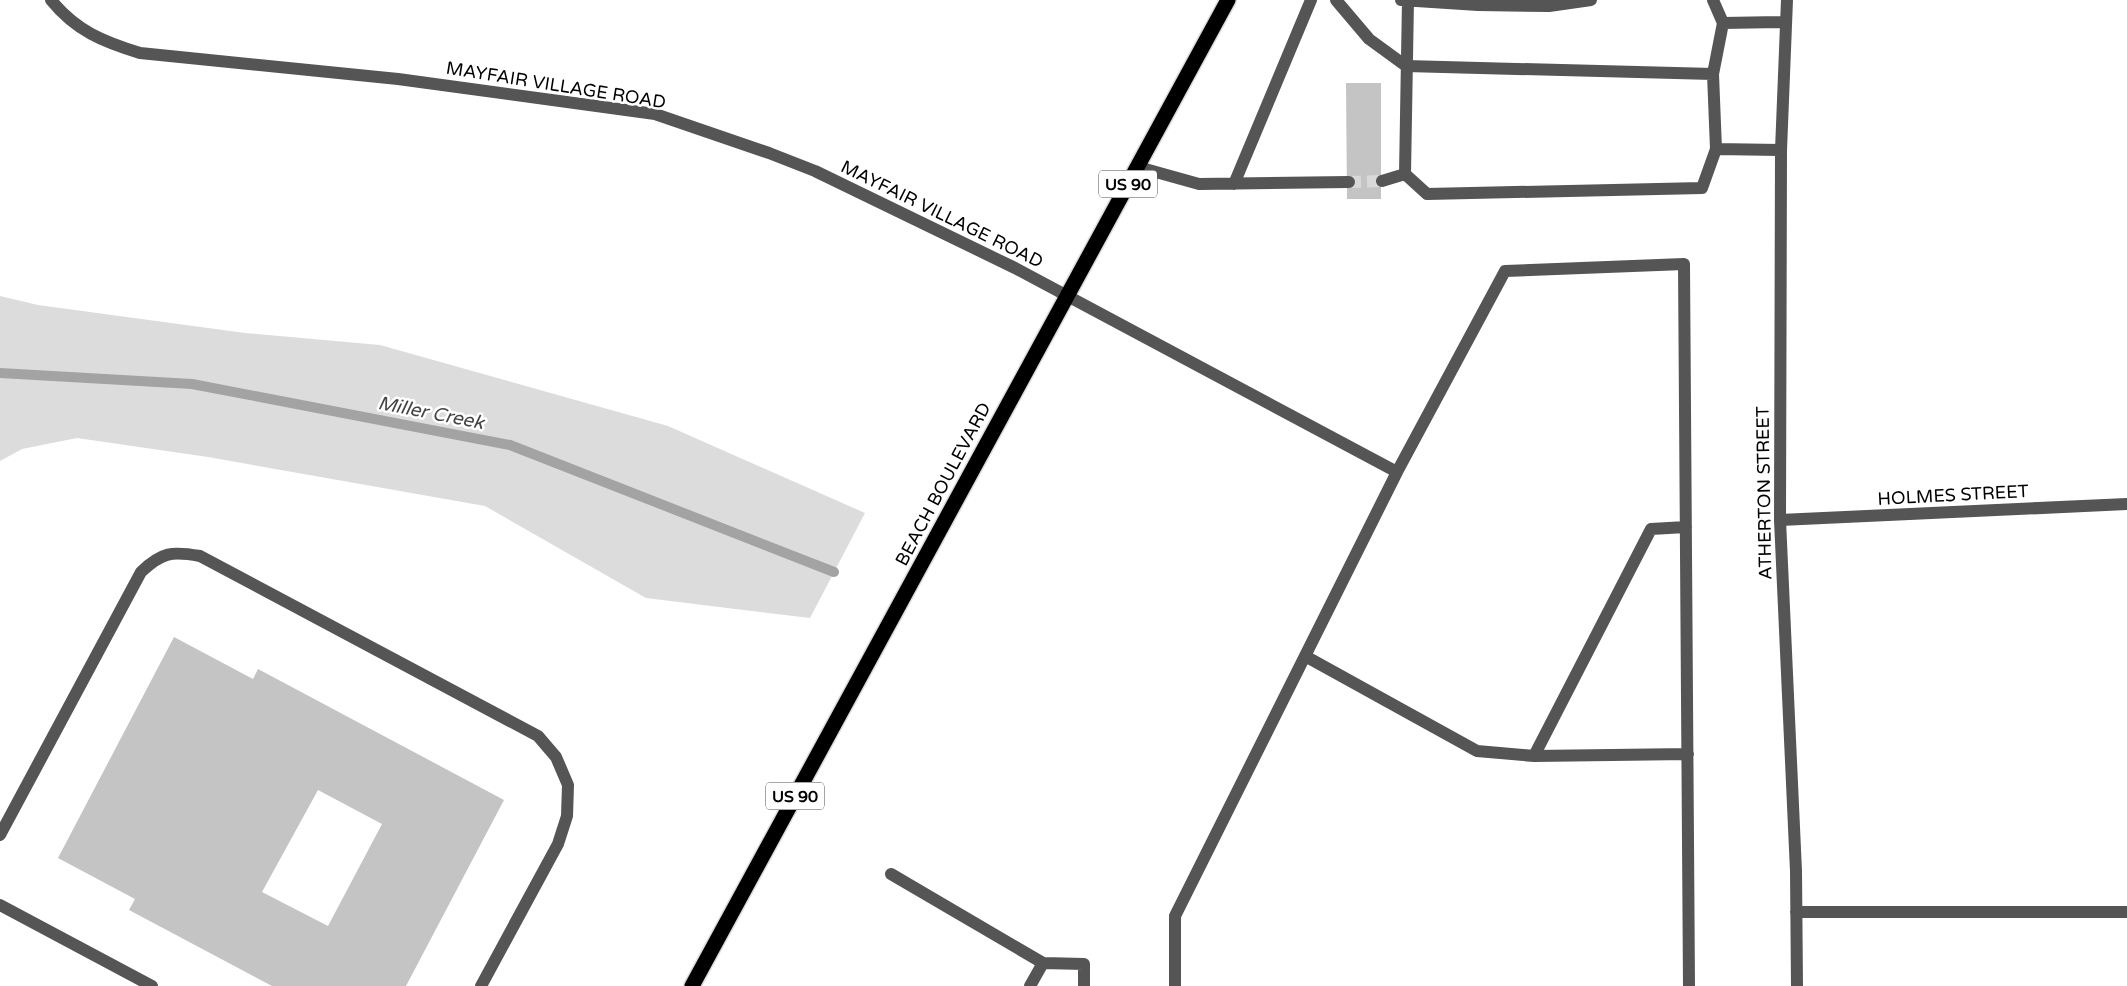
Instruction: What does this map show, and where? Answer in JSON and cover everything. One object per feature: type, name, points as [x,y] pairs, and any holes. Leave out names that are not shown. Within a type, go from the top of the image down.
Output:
[{"type":"highway","name":"BEACH BOULEVARD","points":[[692,986],[1228,0]]},
{"type":"street","name":"MAYFAIR VILLAGE ROAD","points":[[51,0],[72,22],[104,42],[140,53],[398,80],[655,114],[769,153],[815,171],[1014,268],[1398,472]]},
{"type":"street","points":[[1234,184],[1311,0]]},
{"type":"street","points":[[1336,0],[1369,39],[1406,66],[1712,74]]},
{"type":"street","points":[[1591,0],[1549,6],[1406,1],[1406,174],[1427,194],[1702,188],[1716,148],[1712,74],[1723,23],[1713,0]]},
{"type":"street","name":"ATHERTON STREET","points":[[1787,0],[1781,150],[1780,520],[1796,871],[1796,986]]},
{"type":"street","points":[[1723,23],[1786,22]]},
{"type":"street","points":[[1716,148],[1781,150]]},
{"type":"street","points":[[1138,167],[1199,184],[1349,182]]},
{"type":"street","points":[[1382,181],[1406,174]]},
{"type":"street","points":[[1175,986],[1175,916],[1398,472],[1505,271],[1684,264],[1689,986]]},
{"type":"street","name":"HOLMES STREET","points":[[1780,520],[2127,504]]},
{"type":"street","points":[[1534,756],[1650,529],[1686,527]]},
{"type":"street","points":[[0,836],[141,572],[155,559],[178,552],[200,556],[538,736],[556,757],[568,786],[567,816],[558,844],[481,986]]},
{"type":"street","points":[[1305,656],[1476,751],[1534,756],[1688,754]]},
{"type":"street","points":[[891,874],[1043,963],[1084,964],[1084,986]]},
{"type":"street","points":[[0,905],[152,986]]},
{"type":"street","points":[[1796,912],[2127,912]]},
{"type":"street","points":[[1030,986],[1043,963]]},
{"type":"shaded area","points":[[0,296],[38,305],[245,333],[380,345],[668,426],[865,513],[810,618],[646,598],[485,506],[208,457],[77,438],[22,449],[0,461]]},
{"type":"building","points":[[1346,83],[1381,83],[1381,199],[1347,199]]},
{"type":"building","points":[[174,637],[253,679],[258,669],[504,800],[406,986],[272,986],[129,910],[135,899],[58,858]],"holes":[[[318,790],[382,824],[328,926],[262,892]]]},
{"type":"waterway","name":"Miller Creek","points":[[0,373],[192,384],[510,445],[834,572]]},
{"type":"tunnel","points":[[1349,182],[1382,181]]}]
